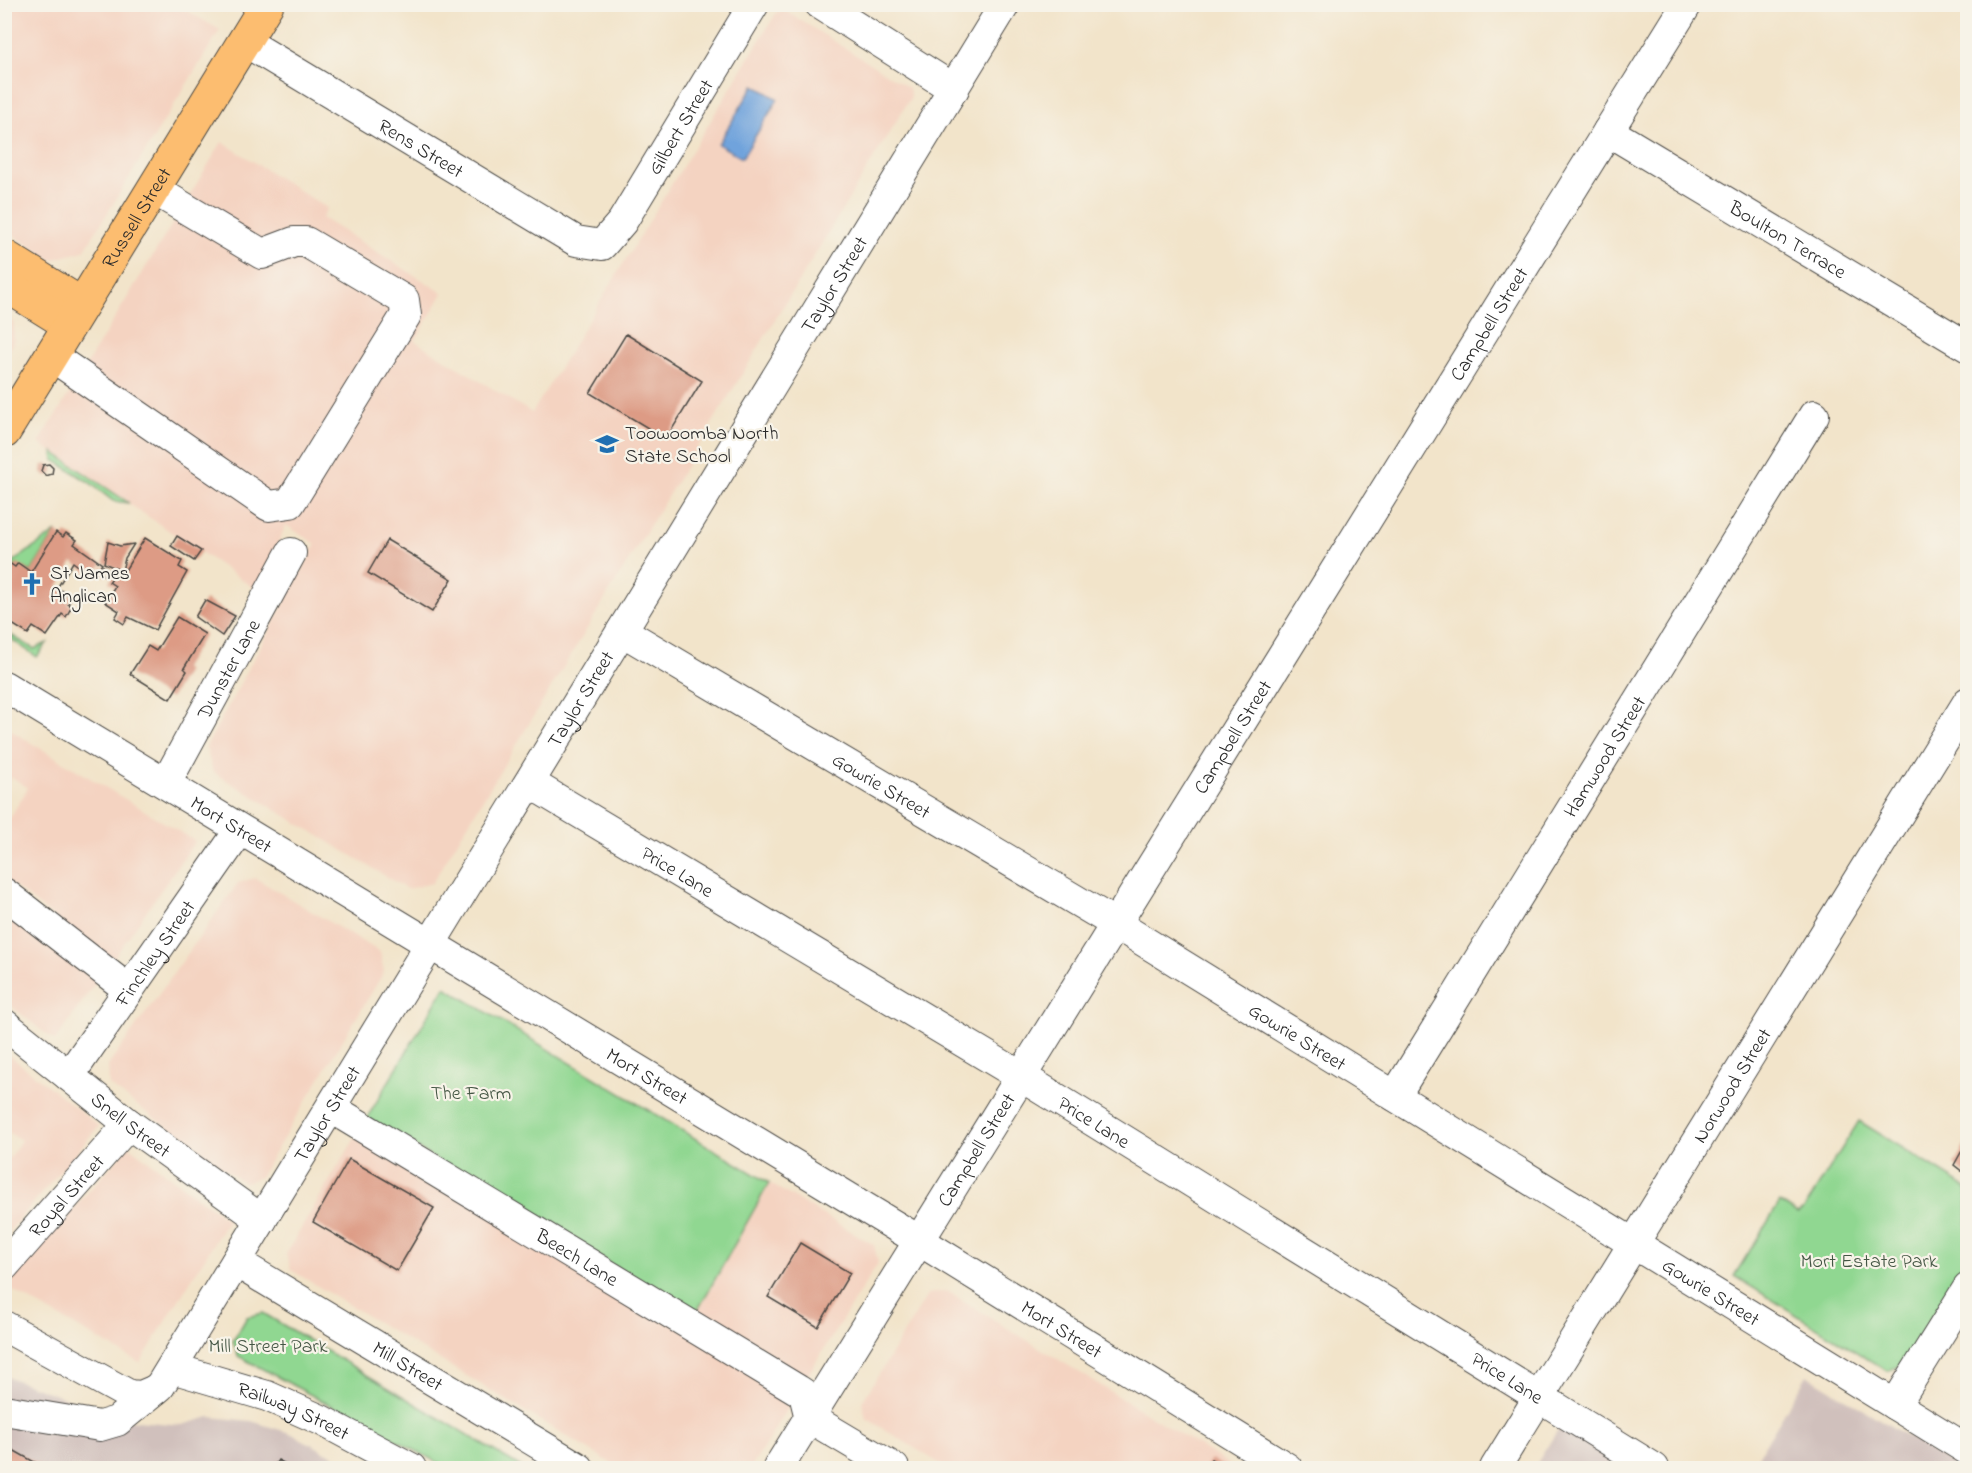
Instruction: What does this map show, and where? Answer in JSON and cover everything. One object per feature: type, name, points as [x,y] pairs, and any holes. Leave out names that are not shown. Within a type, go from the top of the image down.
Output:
[{"type":"main road","name":"Russell Street","points":[[4,432],[267,4]]},
{"type":"main road","points":[[4,256],[75,314]]},
{"type":"main road","points":[[4,284],[75,314]]},
{"type":"street","name":"Gilbert Street","points":[[602,245],[622,222],[754,4]]},
{"type":"street","points":[[820,4],[954,89]]},
{"type":"street","name":"Taylor Street","points":[[4,1410],[100,1426],[117,1421],[163,1379],[1005,4]]},
{"type":"street","name":"Campbell Street","points":[[778,1468],[1687,4]]},
{"type":"street","name":"Rens Street","points":[[244,41],[576,241],[602,245]]},
{"type":"street","name":"Boulton Terrace","points":[[1608,131],[1968,347]]},
{"type":"street","points":[[50,355],[269,506],[290,503],[406,315],[404,300],[306,242],[294,242],[262,254],[153,189]]},
{"type":"street","name":"Hamwood Street","points":[[1395,1096],[1814,415]]},
{"type":"street","name":"Dunster Lane","points":[[166,783],[291,553]]},
{"type":"street","name":"Gowrie Street","points":[[622,631],[1116,924],[1968,1450]]},
{"type":"street","name":"Mort Street","points":[[4,686],[920,1241],[1287,1468]]},
{"type":"street","name":"Norwood Street","points":[[1495,1468],[1968,702]]},
{"type":"street","name":"Price Lane","points":[[530,783],[1022,1077],[1654,1468]]},
{"type":"street","name":"Finchley Street","points":[[69,1076],[240,830]]},
{"type":"street","points":[[4,893],[129,990]]},
{"type":"street","name":"Snell Street","points":[[4,1024],[129,1124],[262,1220]]},
{"type":"street","name":"Beech Lane","points":[[331,1108],[798,1390],[804,1394],[810,1418]]},
{"type":"street","name":"Royal Street","points":[[4,1266],[129,1124]]},
{"type":"street","name":"Mill Street","points":[[236,1262],[579,1468]]},
{"type":"street","points":[[1895,1405],[1968,1288]]},
{"type":"street","name":"Railway Street","points":[[4,1326],[129,1395],[141,1396],[163,1379],[267,1396],[321,1420],[411,1468]]},
{"type":"street","points":[[810,1418],[894,1468]]},
{"type":"shaded area","points":[[4,5],[177,5],[220,30],[84,251],[51,260],[5,230]]},
{"type":"shaded area","name":"Toowoomba North State School","points":[[784,10],[909,88],[911,97],[432,883],[407,889],[213,772],[206,747],[316,544],[286,525],[257,590],[39,443],[222,142],[327,208],[322,218],[443,293],[415,341],[532,413],[777,12]]},
{"type":"shaded area","points":[[5,310],[14,324],[14,339],[5,364]]},
{"type":"shaded area","points":[[5,727],[195,841],[111,962],[5,879],[5,826],[28,788],[12,777],[5,788]]},
{"type":"shaded area","points":[[255,878],[380,952],[384,972],[260,1177],[244,1183],[109,1085],[108,1066],[238,883]]},
{"type":"shaded area","points":[[4,906],[98,979],[55,1041],[5,1001]]},
{"type":"shaded area","points":[[5,1052],[99,1126],[5,1236],[5,1155],[10,1158],[21,1140],[5,1130]]},
{"type":"shaded area","points":[[358,1133],[796,1395],[751,1468],[619,1468],[291,1270],[286,1254]]},
{"type":"shaded area","points":[[129,1146],[228,1220],[140,1363],[5,1286]]},
{"type":"shaded area","points":[[769,1183],[874,1245],[878,1263],[804,1381],[695,1315]]},
{"type":"shaded area","points":[[947,1291],[1235,1468],[947,1468],[866,1418],[862,1402],[928,1294]]},
{"type":"shaded area","points":[[1807,1375],[1959,1468],[1751,1468]]},
{"type":"shaded area","points":[[8,1377],[115,1419],[182,1425],[210,1417],[251,1421],[290,1433],[356,1468],[5,1468],[4,1383]]},
{"type":"shaded area","points":[[1564,1420],[1642,1468],[1534,1468]]},
{"type":"green space","points":[[53,452],[129,503],[113,501],[89,482],[54,460]]},
{"type":"green space","points":[[56,532],[31,572],[18,564],[15,567],[10,564]]},
{"type":"green space","points":[[4,631],[34,649],[47,643],[37,657],[5,635]]},
{"type":"green space","name":"The Farm","points":[[445,987],[769,1183],[695,1315],[367,1118]]},
{"type":"green space","name":"Mort Estate Park","points":[[1859,1121],[1967,1188],[1967,1260],[1903,1364],[1887,1371],[1734,1276],[1780,1202],[1797,1213],[1804,1209]]},
{"type":"green space","name":"Mill Street Park","points":[[263,1313],[523,1468],[448,1468],[238,1356],[233,1341],[247,1317]]},
{"type":"water","points":[[754,85],[778,99],[742,158],[718,144]]},
{"type":"building","points":[[626,334],[702,381],[666,439],[590,393]]},
{"type":"building","points":[[49,464],[53,468],[52,474],[46,476],[41,471],[43,465]]},
{"type":"building","name":"St James Anglican","points":[[56,532],[63,537],[66,533],[77,540],[74,544],[102,564],[94,575],[90,575],[73,562],[57,588],[72,597],[68,604],[72,606],[66,617],[62,614],[47,636],[33,627],[28,634],[4,619],[7,610],[4,609],[5,560],[15,567],[18,563],[31,572]]},
{"type":"building","points":[[177,536],[201,551],[194,561],[171,546]]},
{"type":"building","points":[[145,538],[182,561],[179,567],[187,572],[155,630],[128,617],[124,624],[115,618],[119,611],[105,602],[115,586],[109,582],[116,572],[122,575]]},
{"type":"building","points":[[387,540],[452,579],[432,612],[368,573]]},
{"type":"building","points":[[108,542],[120,546],[134,544],[125,558],[122,571],[104,563]]},
{"type":"building","points":[[103,566],[109,570],[105,576],[99,572]]},
{"type":"building","points":[[205,600],[235,616],[222,636],[195,617]]},
{"type":"building","points":[[177,617],[205,634],[184,668],[187,671],[170,699],[130,674],[148,646],[156,651]]},
{"type":"building","points":[[1968,1140],[1968,1176],[1954,1165]]},
{"type":"building","points":[[349,1159],[434,1208],[397,1271],[313,1222]]},
{"type":"building","points":[[800,1243],[850,1273],[818,1327],[768,1297]]},
{"type":"building","points":[[4,1445],[45,1468],[4,1468]]},
{"type":"building","points":[[1211,1459],[1226,1468],[1205,1468]]},
{"type":"building","points":[[278,1460],[293,1468],[273,1468]]},
{"type":"place","name":"Toowoomba North State School","points":[[607,444]]},
{"type":"place","name":"St James Anglican","points":[[32,584]]}]
